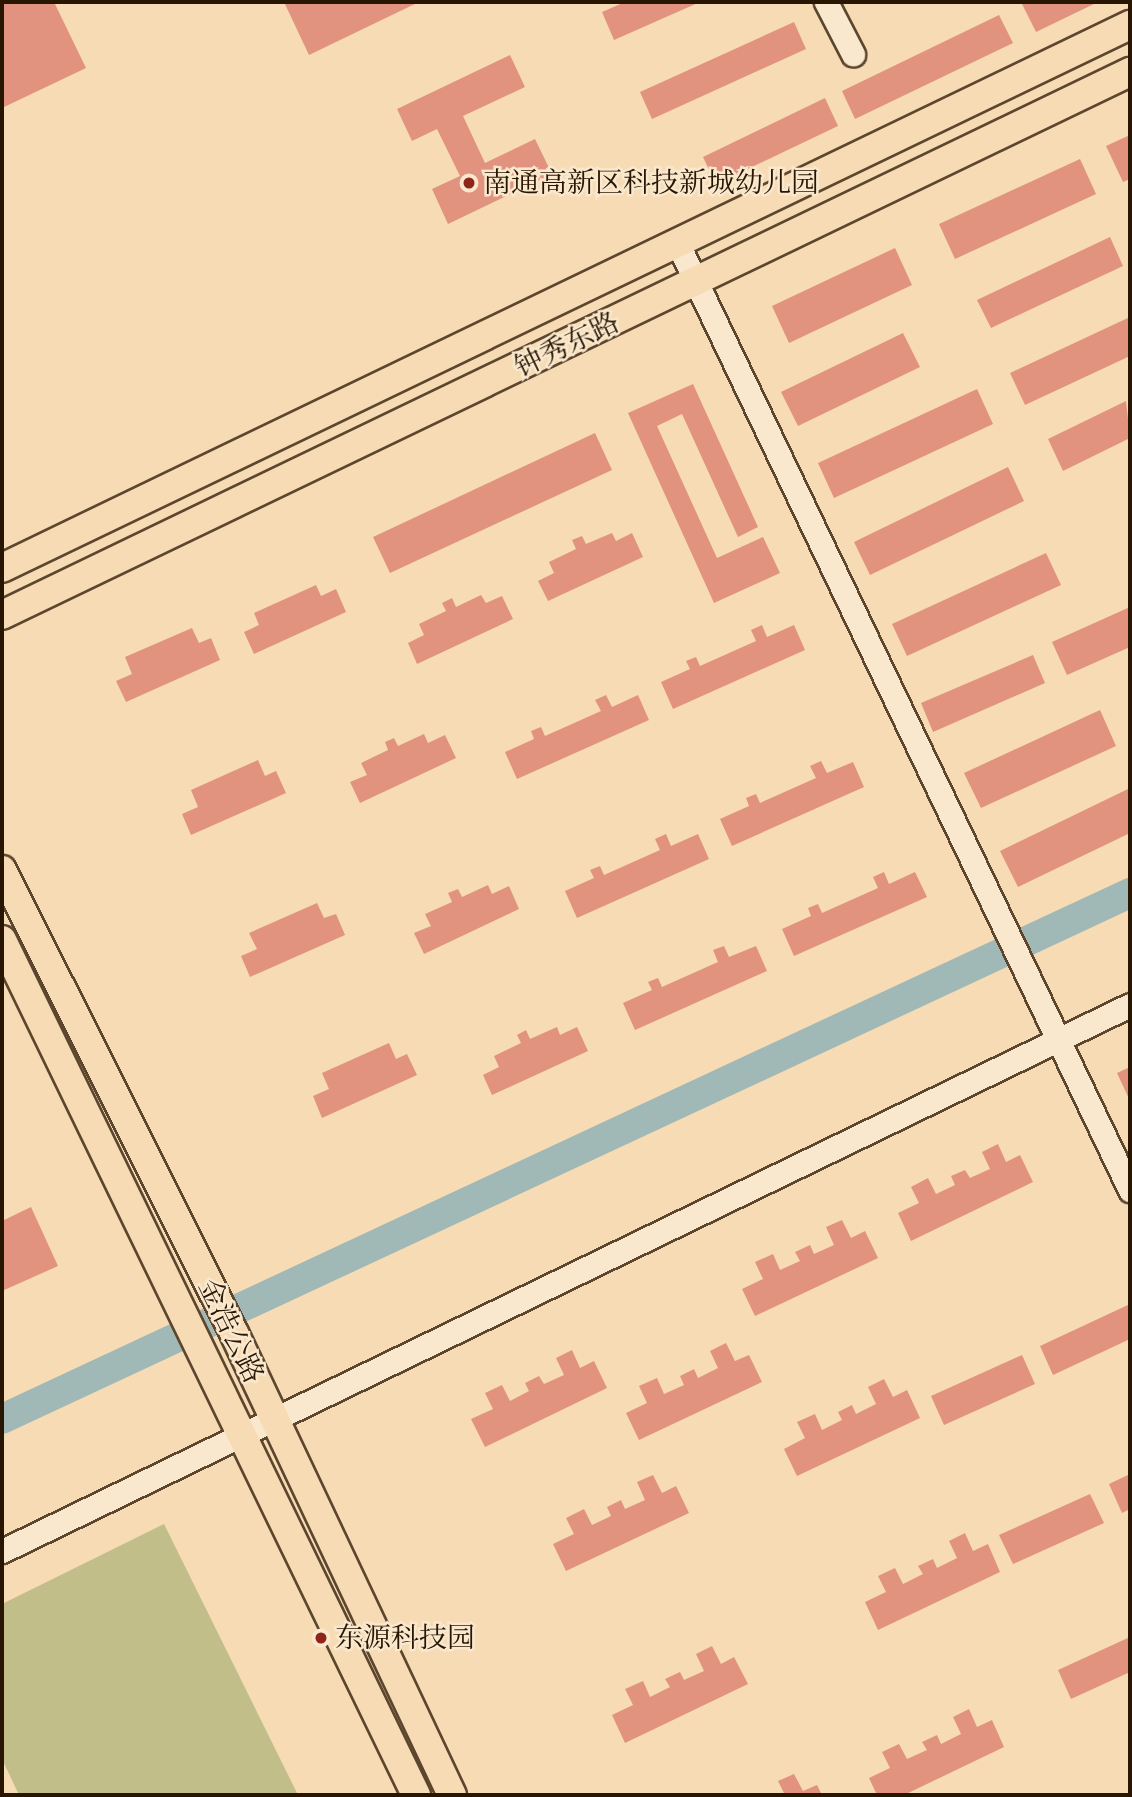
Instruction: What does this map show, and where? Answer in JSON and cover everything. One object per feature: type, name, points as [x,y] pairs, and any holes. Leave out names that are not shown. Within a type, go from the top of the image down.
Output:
[{"type":"main road","name":"钟秀东路","points":[[2,568],[1130,24]]},
{"type":"main road","name":"钟秀东路","points":[[2,615],[1130,72]]},
{"type":"main road","name":"金浩公路","points":[[2,870],[234,1333],[452,1795]]},
{"type":"main road","points":[[2,940],[416,1795]]},
{"type":"street","points":[[826,2],[853,54]]},
{"type":"street","points":[[677,242],[1001,915],[1130,1190]]},
{"type":"street","points":[[2,1551],[1130,1005]]},
{"type":"shaded area","points":[[164,1524],[298,1795],[19,1795],[2,1759],[2,1604]]},
{"type":"building","points":[[2,2],[54,2],[86,68],[2,108]]},
{"type":"building","points":[[284,2],[419,2],[309,55]]},
{"type":"building","points":[[625,2],[700,2],[614,40],[602,12]]},
{"type":"building","points":[[1098,2],[1036,32],[1022,4]]},
{"type":"building","points":[[999,15],[1013,43],[855,119],[842,91]]},
{"type":"building","points":[[794,22],[806,49],[652,119],[640,92]]},
{"type":"building","points":[[510,55],[525,87],[463,116],[485,163],[535,139],[552,174],[448,224],[432,189],[460,176],[437,129],[412,141],[397,109]]},
{"type":"building","points":[[825,98],[838,126],[716,184],[703,157]]},
{"type":"building","points":[[1130,135],[1130,179],[1123,182],[1106,146]]},
{"type":"building","points":[[1080,159],[1096,194],[955,259],[939,224]]},
{"type":"building","points":[[1110,237],[1123,266],[991,328],[977,300]]},
{"type":"building","points":[[895,248],[912,285],[789,343],[772,306]]},
{"type":"building","points":[[1130,317],[1130,356],[1025,405],[1010,373]]},
{"type":"building","points":[[903,333],[920,367],[798,426],[781,392]]},
{"type":"building","points":[[693,384],[758,527],[738,537],[682,414],[657,426],[717,558],[763,537],[780,573],[714,603],[628,413]]},
{"type":"building","points":[[977,389],[993,424],[834,498],[818,463]]},
{"type":"building","points":[[1126,401],[1130,438],[1063,471],[1048,439]]},
{"type":"building","points":[[595,433],[612,470],[390,573],[373,537]]},
{"type":"building","points":[[1008,467],[1024,501],[870,575],[854,542]]},
{"type":"building","points":[[612,533],[616,541],[632,533],[643,557],[548,601],[538,581],[554,573],[549,562],[576,549],[572,540],[582,536],[586,544]]},
{"type":"building","points":[[1046,553],[1061,585],[907,656],[892,624]]},
{"type":"building","points":[[316,585],[321,596],[336,589],[346,612],[254,654],[244,632],[259,625],[254,613]]},
{"type":"building","points":[[481,595],[486,603],[502,596],[513,619],[417,664],[408,643],[424,635],[419,624],[446,611],[442,603],[452,598],[456,607]]},
{"type":"building","points":[[1130,607],[1130,647],[1067,675],[1052,642]]},
{"type":"building","points":[[762,625],[767,637],[794,625],[805,650],[673,709],[661,682],[690,669],[686,661],[696,657],[700,666],[756,641],[751,630]]},
{"type":"building","points":[[192,628],[199,643],[211,638],[220,660],[126,702],[116,681],[132,674],[125,657]]},
{"type":"building","points":[[1033,655],[1045,683],[933,732],[921,703]]},
{"type":"building","points":[[606,695],[612,707],[638,695],[649,720],[517,779],[505,752],[534,739],[531,731],[541,727],[545,736],[601,711],[595,700]]},
{"type":"building","points":[[1100,710],[1116,746],[981,808],[964,773]]},
{"type":"building","points":[[424,734],[428,743],[445,735],[456,758],[360,803],[350,782],[367,775],[361,763],[388,750],[385,742],[394,738],[398,746]]},
{"type":"building","points":[[258,760],[265,776],[276,771],[286,793],[191,835],[182,814],[198,807],[191,790]]},
{"type":"building","points":[[821,761],[827,773],[853,762],[864,787],[732,846],[720,819],[749,806],[746,798],[756,794],[760,803],[816,778],[810,766]]},
{"type":"building","points":[[1130,788],[1130,833],[1018,887],[1000,851]]},
{"type":"building","points":[[666,834],[671,846],[698,834],[709,859],[577,918],[565,891],[594,878],[590,870],[600,866],[604,875],[660,850],[655,839]]},
{"type":"building","points":[[884,872],[889,884],[915,872],[927,897],[794,956],[782,929],[811,916],[808,908],[818,904],[822,913],[878,888],[873,877]]},
{"type":"building","points":[[488,885],[492,894],[509,886],[519,909],[424,954],[414,933],[431,926],[425,914],[452,902],[448,893],[458,889],[462,897]]},
{"type":"building","points":[[317,903],[324,918],[336,914],[345,935],[250,977],[241,956],[257,949],[249,933]]},
{"type":"building","points":[[724,946],[729,957],[756,946],[767,971],[635,1030],[623,1003],[652,990],[648,982],[658,978],[662,987],[718,962],[713,950]]},
{"type":"building","points":[[557,1027],[560,1035],[577,1027],[588,1051],[492,1095],[483,1075],[499,1067],[494,1056],[521,1043],[517,1035],[526,1030],[530,1039]]},
{"type":"building","points":[[389,1043],[396,1059],[407,1054],[417,1075],[322,1118],[313,1096],[329,1089],[322,1073]]},
{"type":"building","points":[[1130,1067],[1130,1101],[1117,1073]]},
{"type":"building","points":[[998,1144],[1006,1162],[1020,1155],[1033,1182],[911,1241],[898,1213],[919,1203],[911,1187],[928,1178],[936,1194],[955,1185],[951,1176],[965,1170],[970,1178],[990,1169],[982,1152]]},
{"type":"building","points":[[31,1207],[58,1266],[2,1291],[2,1221]]},
{"type":"building","points":[[842,1220],[851,1238],[865,1231],[878,1258],[755,1316],[742,1289],[763,1279],[755,1262],[773,1254],[780,1270],[800,1261],[795,1252],[810,1245],[814,1254],[834,1245],[826,1227]]},
{"type":"building","points":[[1130,1304],[1130,1339],[1053,1375],[1040,1346]]},
{"type":"building","points":[[726,1343],[735,1361],[749,1355],[762,1382],[639,1440],[626,1413],[647,1403],[639,1386],[657,1378],[664,1394],[684,1385],[680,1376],[694,1369],[698,1378],[718,1368],[710,1351]]},
{"type":"building","points":[[572,1350],[580,1368],[594,1361],[607,1388],[485,1447],[471,1419],[493,1409],[485,1393],[502,1385],[510,1401],[529,1391],[525,1383],[539,1376],[544,1384],[564,1375],[556,1358]]},
{"type":"building","points":[[1022,1355],[1035,1384],[944,1425],[931,1396]]},
{"type":"building","points":[[884,1379],[893,1397],[907,1390],[920,1418],[797,1476],[784,1449],[805,1438],[797,1422],[815,1414],[822,1430],[842,1420],[838,1412],[852,1405],[856,1414],[876,1404],[868,1387]]},
{"type":"building","points":[[1130,1474],[1130,1509],[1122,1513],[1109,1484]]},
{"type":"building","points":[[653,1475],[662,1493],[676,1486],[689,1513],[566,1571],[553,1544],[574,1534],[566,1518],[584,1509],[592,1525],[611,1516],[607,1507],[621,1500],[625,1509],[645,1500],[637,1482]]},
{"type":"building","points":[[1090,1494],[1104,1523],[1013,1564],[999,1535]]},
{"type":"building","points":[[965,1533],[973,1551],[988,1544],[1000,1572],[878,1630],[865,1602],[886,1592],[878,1576],[895,1568],[903,1584],[923,1574],[918,1566],[933,1559],[937,1568],[957,1558],[949,1541]]},
{"type":"building","points":[[1130,1637],[1130,1672],[1071,1699],[1058,1670]]},
{"type":"building","points":[[712,1646],[721,1664],[734,1657],[748,1684],[625,1743],[612,1715],[633,1705],[625,1689],[643,1681],[650,1697],[670,1687],[665,1679],[680,1672],[684,1680],[704,1671],[696,1654]]},
{"type":"building","points":[[969,1709],[977,1727],[992,1720],[1004,1747],[904,1795],[877,1795],[869,1778],[890,1768],[882,1752],[899,1744],[907,1759],[927,1750],[922,1742],[937,1735],[941,1744],[961,1734],[953,1717]]},
{"type":"building","points":[[794,1774],[803,1791],[817,1785],[822,1795],[785,1795],[778,1781]]},
{"type":"waterway","points":[[2,1419],[1130,893]]},
{"type":"place","name":"南通高新区科技新城幼儿园","points":[[469,183]]},
{"type":"place","name":"东源科技园","points":[[321,1638]]}]
